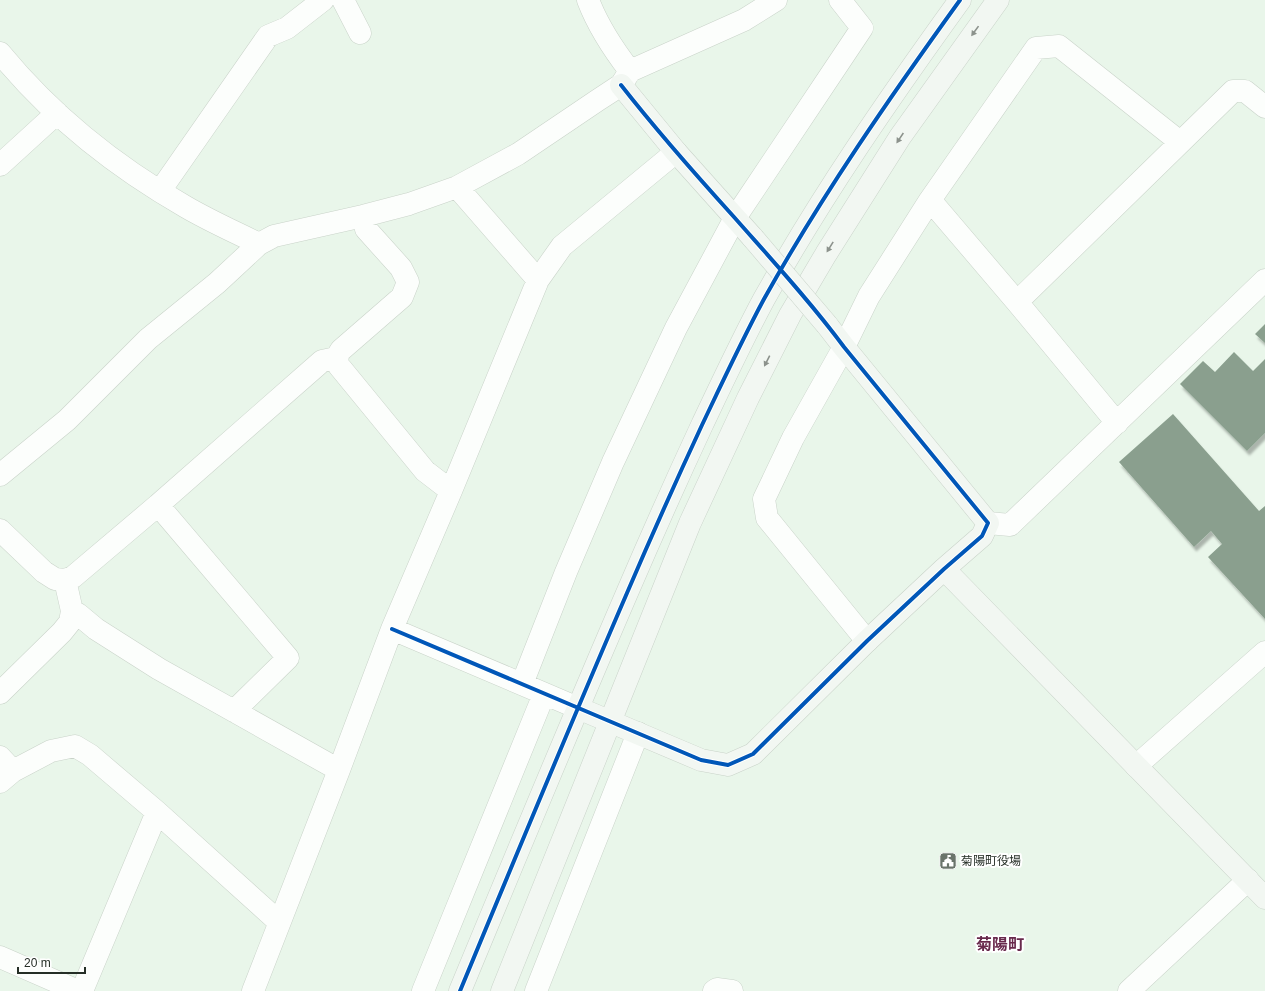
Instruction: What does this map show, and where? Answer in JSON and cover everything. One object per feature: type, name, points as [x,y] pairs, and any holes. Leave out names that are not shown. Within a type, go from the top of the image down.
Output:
[{"type":"street","points":[[160,191],[268,36],[287,28],[323,0]]},
{"type":"street","points":[[343,0],[360,33]]},
{"type":"street","points":[[588,0],[593,14],[612,47],[626,78],[676,152],[753,238],[827,325],[988,523],[1010,525],[1265,280]]},
{"type":"street","points":[[0,475],[68,420],[148,339],[217,283],[259,244],[274,236],[409,204],[458,187],[518,154],[598,100],[626,78],[744,20],[776,0]]},
{"type":"street","points":[[522,684],[566,572],[612,462],[676,328],[735,218],[862,28],[840,0]]},
{"type":"street","points":[[460,991],[662,511],[721,384],[764,301],[800,238],[875,120],[960,0]]},
{"type":"street","points":[[502,991],[690,523],[748,398],[790,315],[826,254],[900,137],[998,0]]},
{"type":"street","points":[[867,641],[767,518],[764,499],[793,438],[844,347],[870,296],[930,200],[1036,48],[1059,46],[1180,142]]},
{"type":"street","points":[[0,53],[15,71],[57,113],[120,165],[187,208],[259,244]]},
{"type":"street","points":[[1018,302],[1233,91],[1245,91],[1265,107]]},
{"type":"street","points":[[0,165],[57,113]]},
{"type":"street","points":[[253,991],[392,629],[538,280],[562,246],[676,152]]},
{"type":"street","points":[[458,187],[538,280]]},
{"type":"street","points":[[930,200],[1018,302],[1117,423]]},
{"type":"street","points":[[0,530],[44,572],[55,579],[65,580],[73,577],[158,505],[322,361],[336,358],[341,350],[402,297],[408,282],[401,268],[366,229],[363,216]]},
{"type":"street","points":[[336,358],[339,366],[425,471],[451,491]]},
{"type":"street","points":[[158,505],[288,658],[234,711]]},
{"type":"street","points":[[392,629],[701,760],[728,765],[753,754],[867,641],[944,568],[982,536],[988,523]]},
{"type":"street","points":[[944,568],[1265,898]]},
{"type":"street","points":[[0,693],[62,632],[70,622],[72,611],[65,580]]},
{"type":"street","points":[[72,611],[96,629],[160,669],[339,770]]},
{"type":"street","points":[[1136,766],[1265,652]]},
{"type":"street","points":[[423,991],[544,694]]},
{"type":"street","points":[[536,991],[638,733]]},
{"type":"street","points":[[4,770],[51,751],[75,746],[90,755],[157,812],[279,922]]},
{"type":"street","points":[[82,991],[157,812]]},
{"type":"street","points":[[1129,991],[1248,880]]},
{"type":"street","points":[[0,957],[78,991]]},
{"type":"street","points":[[714,991],[717,988],[732,991]]},
{"type":"building","points":[[1265,324],[1265,343],[1255,334]]},
{"type":"building","points":[[1234,352],[1253,371],[1265,359],[1265,433],[1247,451],[1180,384],[1203,361],[1215,372]]},
{"type":"building","points":[[1173,414],[1259,511],[1265,506],[1265,619],[1208,557],[1222,544],[1211,531],[1194,547],[1119,462]]},
{"type":"cycle path","points":[[460,991],[645,551],[702,425],[748,330],[786,260],[833,184],[908,73],[960,0]]},
{"type":"cycle path","points":[[392,629],[701,760],[728,765],[753,754],[867,641],[944,569],[982,536],[988,523],[804,297],[676,152],[621,85]]},
{"type":"place","name":"菊陽町役場","points":[[948,861]]},
{"type":"district","name":"菊陽町","points":[[1000,944]]}]
